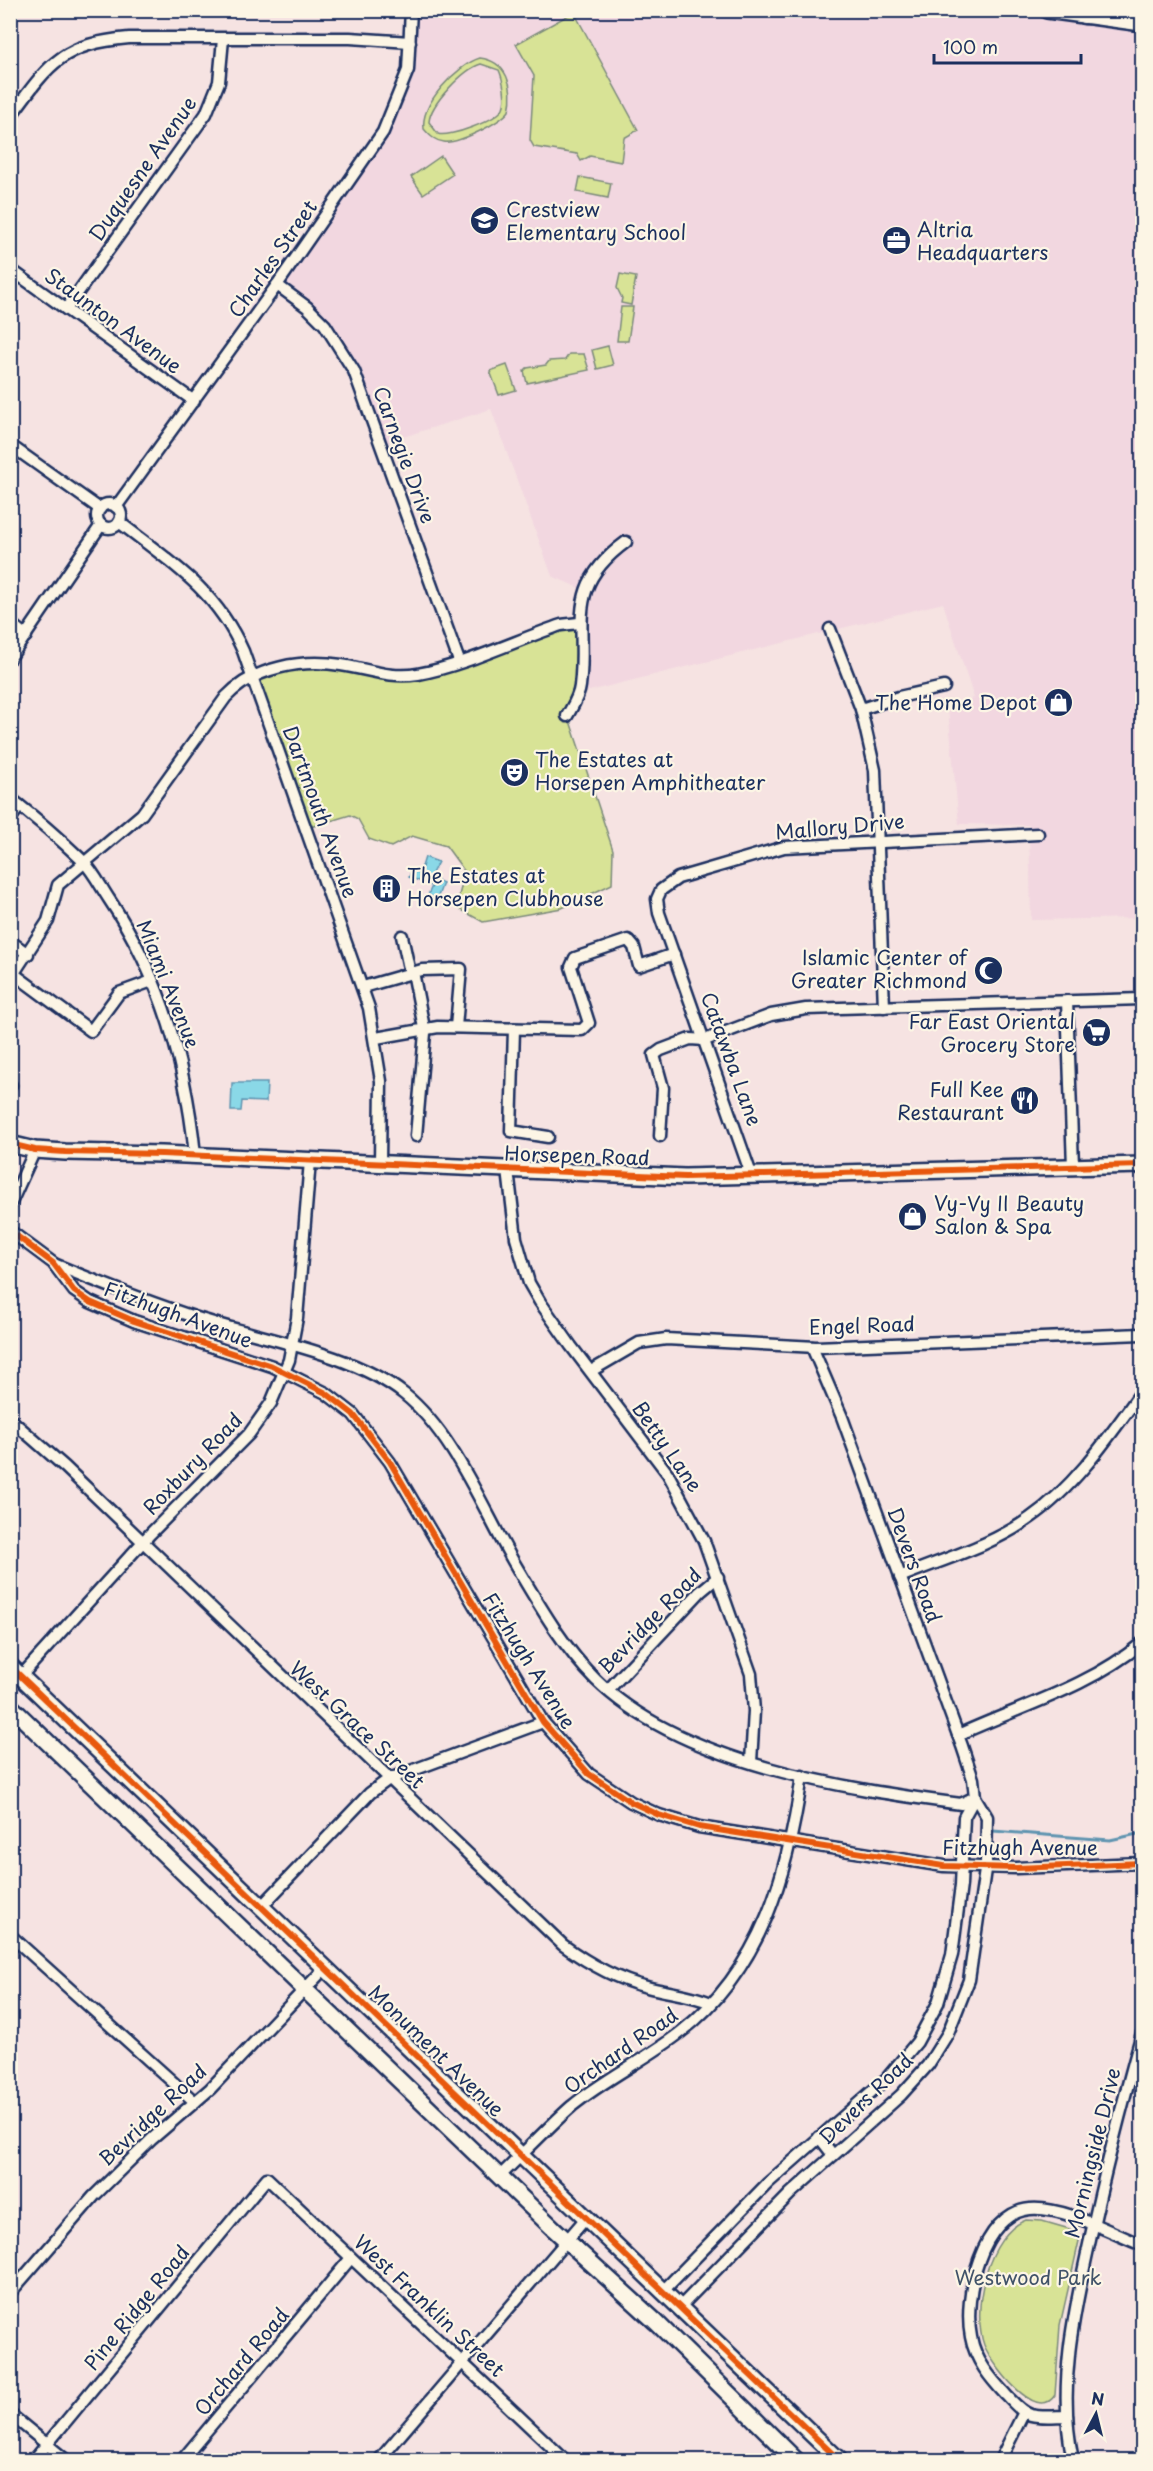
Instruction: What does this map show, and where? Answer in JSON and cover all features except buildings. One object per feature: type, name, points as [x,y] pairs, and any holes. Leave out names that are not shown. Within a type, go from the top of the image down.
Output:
[{"type":"main road","points":[[1084,15],[1133,10]]},
{"type":"street","name":"Charles Street","points":[[116,507],[277,285],[383,132],[408,70],[411,10]]},
{"type":"street","points":[[1047,10],[1143,23]]},
{"type":"street","points":[[10,117],[52,64],[64,54],[82,45],[129,38],[360,38],[410,42]]},
{"type":"street","name":"Duquesne Avenue","points":[[66,309],[206,114],[219,82],[223,39]]},
{"type":"street","name":"Staunton Avenue","points":[[10,269],[194,401]]},
{"type":"street","name":"Carnegie Drive","points":[[277,285],[307,307],[325,325],[354,371],[459,661]]},
{"type":"street","points":[[10,445],[100,509]]},
{"type":"street","points":[[106,505],[116,507],[120,512],[119,522],[111,528],[101,525],[98,515],[100,509],[106,505]]},
{"type":"street","name":"Dartmouth Avenue","points":[[119,522],[209,594],[235,633],[253,677],[363,987],[376,1038],[381,1081],[380,1164]]},
{"type":"street","points":[[10,658],[101,525]]},
{"type":"street","points":[[567,716],[580,687],[581,607],[594,575],[606,558],[626,542]]},
{"type":"street","points":[[10,622],[26,636]]},
{"type":"street","points":[[152,981],[119,993],[91,1032],[12,975],[48,921],[58,885],[142,814],[226,698],[240,684],[253,677],[303,663],[324,663],[400,676],[435,670],[561,625],[579,623]]},
{"type":"street","points":[[830,629],[861,709],[875,770],[884,1006]]},
{"type":"street","points":[[861,709],[899,697],[944,687]]},
{"type":"street","name":"Miami Avenue","points":[[10,798],[84,863],[128,930],[152,981],[182,1067],[195,1155]]},
{"type":"street","points":[[10,819],[20,806]]},
{"type":"street","name":"Mallory Drive","points":[[674,954],[657,899],[667,884],[697,872],[712,870],[784,848],[1038,834]]},
{"type":"street","points":[[402,936],[424,1029],[417,1136]]},
{"type":"street","points":[[376,1038],[424,1029],[456,1027],[582,1030],[589,1023],[571,967],[575,958],[628,940],[634,947],[639,966],[674,954]]},
{"type":"street","points":[[10,941],[28,954]]},
{"type":"street","name":"Catawba Lane","points":[[674,954],[752,1177]]},
{"type":"street","points":[[363,987],[426,969],[461,969],[456,1027]]},
{"type":"street","points":[[660,1136],[663,1088],[654,1055],[690,1039],[705,1040],[754,1020],[786,1011],[837,1006],[1143,999]]},
{"type":"street","points":[[1067,1001],[1073,1166]]},
{"type":"street","points":[[514,1029],[511,1131],[548,1137]]},
{"type":"street","name":"Horsepen Road","points":[[10,1144],[35,1150],[195,1155],[636,1176],[752,1177],[1143,1165]]},
{"type":"street","points":[[10,1205],[35,1150]]},
{"type":"street","name":"Roxbury Road","points":[[16,1671],[249,1434],[271,1403],[284,1372],[291,1346],[301,1282],[310,1161]]},
{"type":"street","name":"Betty Lane","points":[[508,1170],[516,1238],[529,1283],[540,1302],[651,1449],[681,1494],[718,1577],[751,1674],[754,1711],[751,1762]]},
{"type":"street","name":"Fitzhugh Avenue","points":[[10,1231],[53,1263],[144,1300],[363,1369],[402,1392],[417,1405],[441,1436],[558,1634],[576,1658],[608,1690],[648,1717],[695,1743],[802,1776],[961,1804],[975,1797]]},
{"type":"street","name":"Fitzhugh Avenue","points":[[53,1263],[74,1291],[103,1309],[284,1372],[344,1406],[375,1439],[543,1722],[589,1774],[631,1802],[659,1815],[699,1827],[962,1868],[1143,1863]]},
{"type":"street","name":"Engel Road","points":[[591,1371],[624,1350],[651,1341],[712,1340],[812,1347],[1143,1334]]},
{"type":"street","name":"Devers Road","points":[[677,2306],[764,2219],[901,2095],[928,2065],[948,2033],[969,1980],[985,1868],[987,1817],[975,1797],[973,1779],[958,1735],[842,1417],[812,1347]]},
{"type":"street","points":[[900,1576],[1003,1534],[1044,1508],[1068,1485],[1143,1391]]},
{"type":"street","name":"West Grace Street","points":[[10,1419],[65,1467],[546,1930],[589,1964],[624,1981],[695,1996],[711,2003]]},
{"type":"street","name":"Bevridge Road","points":[[608,1690],[700,1592],[718,1577]]},
{"type":"street","points":[[958,1735],[1075,1687],[1120,1661],[1143,1643]]},
{"type":"street","name":"Monument Avenue","points":[[16,1671],[838,2460]]},
{"type":"street","points":[[10,1706],[567,2240],[656,2322],[796,2460]]},
{"type":"street","points":[[261,1907],[370,1793],[389,1779],[543,1722]]},
{"type":"street","name":"Orchard Road","points":[[500,2176],[573,2106],[683,2031],[729,1985],[760,1936],[775,1899],[790,1843],[802,1776]]},
{"type":"street","name":"Devers Road","points":[[663,2292],[768,2183],[887,2078],[912,2049],[929,2022],[945,1983],[952,1955],[962,1868],[964,1817],[975,1797]]},
{"type":"street","points":[[10,1935],[195,2102]]},
{"type":"street","name":"Bevridge Road","points":[[10,2292],[94,2196],[195,2102],[325,1968]]},
{"type":"street","name":"Morningside Drive","points":[[1073,2460],[1067,2415],[1072,2327],[1093,2225],[1143,2032]]},
{"type":"street","points":[[819,2137],[833,2155]]},
{"type":"street","name":"West Franklin Street","points":[[267,2178],[565,2460]]},
{"type":"street","name":"Pine Ridge Road","points":[[34,2460],[267,2178]]},
{"type":"street","points":[[1067,2415],[1043,2416],[1024,2412],[989,2375],[971,2338],[970,2301],[983,2251],[997,2227],[1009,2216],[1024,2210],[1042,2209],[1093,2225],[1143,2245]]},
{"type":"street","points":[[379,2460],[586,2218]]},
{"type":"street","name":"Orchard Road","points":[[182,2460],[274,2353],[351,2258]]},
{"type":"street","points":[[656,2322],[677,2306]]},
{"type":"street","points":[[1000,2460],[1024,2412]]},
{"type":"street","points":[[10,2414],[66,2460]]},
{"type":"shaded area","points":[[414,11],[1142,11],[1142,918],[1031,920],[1029,825],[959,824],[948,709],[974,698],[943,603],[581,693],[586,591],[552,576],[491,409],[381,444],[362,390],[330,330],[276,285],[398,103]]},
{"type":"green space","points":[[574,12],[638,130],[624,138],[621,162],[590,156],[581,161],[577,154],[534,147],[530,140],[534,76],[516,44]]},
{"type":"green space","points":[[480,58],[489,60],[502,69],[511,93],[509,111],[488,127],[459,140],[438,141],[424,129],[424,119],[428,108],[451,77]],"holes":[[[481,64],[499,70],[505,100],[499,113],[473,127],[444,135],[438,134],[429,122],[435,106],[449,88]]]},
{"type":"green space","points":[[441,156],[453,174],[423,194],[411,177]]},
{"type":"green space","points":[[580,177],[611,183],[608,198],[577,192]]},
{"type":"green space","points":[[620,274],[636,277],[631,305],[621,303],[622,298],[617,288]]},
{"type":"green space","points":[[621,307],[633,307],[628,341],[617,341]]},
{"type":"green space","points":[[608,346],[613,365],[597,369],[592,350]]},
{"type":"green space","points":[[569,354],[584,354],[589,370],[527,383],[524,371],[527,368],[546,365],[549,361],[565,360]]},
{"type":"green space","points":[[507,365],[516,390],[499,395],[490,371]]},
{"type":"green space","points":[[579,620],[581,693],[569,718],[613,850],[612,884],[562,908],[483,922],[456,907],[465,872],[446,846],[412,836],[391,847],[369,839],[358,819],[350,815],[307,828],[254,677],[295,665],[410,675]]},
{"type":"green space","name":"Westwood Park","points":[[1026,2220],[1042,2221],[1073,2230],[1079,2241],[1060,2325],[1055,2395],[1047,2402],[1037,2402],[1015,2388],[988,2353],[981,2330],[982,2293],[993,2256],[1002,2240],[1013,2228]]},
{"type":"water","points":[[425,857],[438,862],[430,877],[435,875],[434,879],[443,883],[437,899],[428,895],[432,886],[409,877],[412,870],[420,873]]},
{"type":"water","points":[[232,1083],[267,1083],[266,1102],[242,1101],[241,1111],[231,1111]]},
{"type":"waterway","points":[[993,1831],[1110,1840],[1142,1833]]},
{"type":"cycle path","points":[[10,1144],[35,1150],[65,1152],[162,1154],[685,1177],[1142,1165]]},
{"type":"cycle path","points":[[10,1231],[53,1263],[74,1291],[90,1302],[134,1321],[272,1366],[326,1393],[353,1414],[390,1462],[543,1722],[589,1774],[631,1802],[659,1815],[699,1827],[944,1866],[1016,1868],[1142,1863]]},
{"type":"cycle path","points":[[10,1666],[839,2460]]},
{"type":"place","name":"Crestview Elementary School","points":[[485,221]]},
{"type":"place","name":"Altria Headquarters","points":[[896,241]]},
{"type":"place","name":"The Home Depot","points":[[1058,703]]},
{"type":"place","name":"The Estates at Horsepen Amphitheater","points":[[514,772]]},
{"type":"place","name":"The Estates at Horsepen Clubhouse","points":[[386,888]]},
{"type":"place","name":"Islamic Center of Greater Richmond","points":[[988,970]]},
{"type":"place","name":"Far East Oriental Grocery Store","points":[[1096,1033]]},
{"type":"place","name":"Full Kee Restaurant","points":[[1025,1101]]},
{"type":"place","name":"Vy-Vy II Beauty Salon & Spa","points":[[913,1216]]}]
